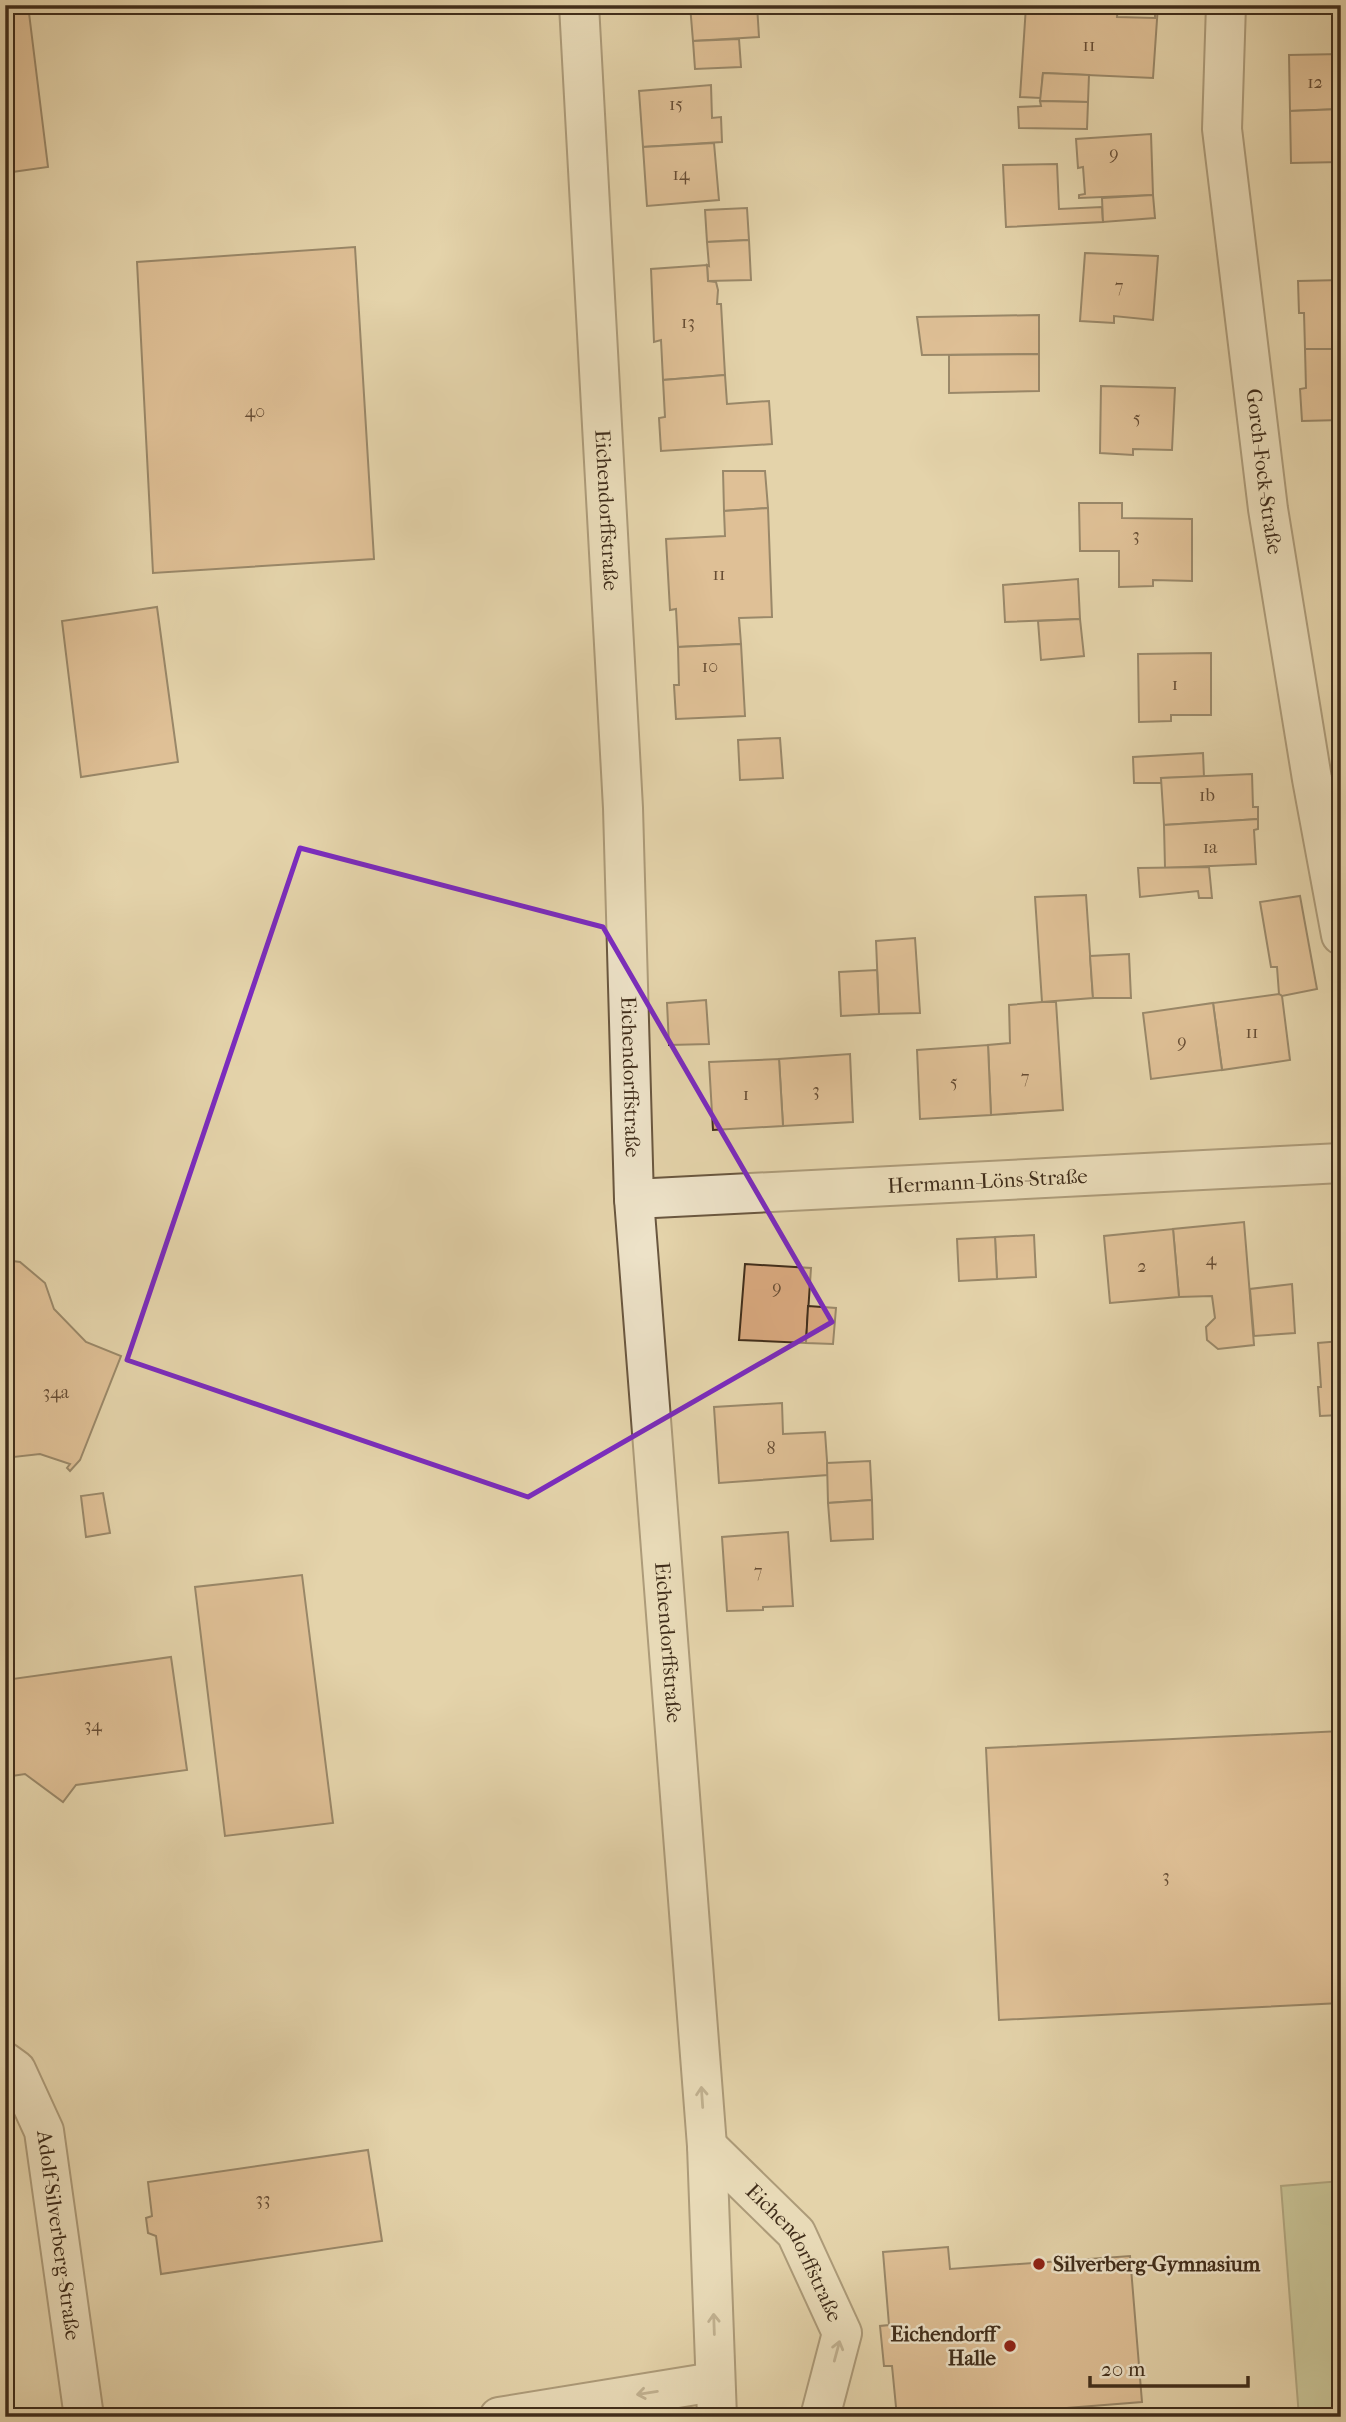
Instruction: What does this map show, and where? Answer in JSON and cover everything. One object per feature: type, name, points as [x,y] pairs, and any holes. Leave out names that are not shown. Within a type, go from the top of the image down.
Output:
[{"type":"street","name":"Eichendorffstraße","points":[[579,5],[623,808],[634,1199],[707,2146],[716,2400]]},
{"type":"street","name":"Gorch-Fock-Straße","points":[[1226,5],[1222,128],[1268,509],[1312,779],[1341,935]]},
{"type":"street","name":"Hermann-Löns-Straße","points":[[634,1199],[1341,1163]]},
{"type":"street","name":"Adolf-Silverberg-Straße","points":[[5,2062],[16,2070],[44,2131],[83,2417]]},
{"type":"street","name":"Eichendorffstraße","points":[[707,2146],[796,2233],[842,2333],[820,2417]]},
{"type":"street","points":[[499,2417],[716,2400]]},
{"type":"highlighted area","points":[[300,848],[603,927],[832,1322],[528,1497],[127,1360]]},
{"type":"green space","points":[[1341,2181],[1341,2417],[1299,2417],[1281,2186]]},
{"type":"building","points":[[5,5],[28,5],[48,167],[5,173]]},
{"type":"building","points":[[690,5],[757,5],[759,37],[693,41]]},
{"type":"building","points":[[1109,5],[1118,5],[1117,17],[1155,18],[1155,5],[1158,5],[1153,78],[1043,73],[1041,98],[1020,97],[1026,6],[1110,11]]},
{"type":"building","points":[[739,39],[741,67],[695,69],[693,41]]},
{"type":"building","points":[[1341,54],[1341,109],[1290,111],[1289,55]]},
{"type":"building","points":[[1043,73],[1089,75],[1088,102],[1040,101]]},
{"type":"building","points":[[711,85],[712,118],[721,117],[722,142],[643,147],[639,91]]},
{"type":"building","points":[[1040,101],[1088,102],[1087,129],[1019,128],[1018,107],[1041,106]]},
{"type":"building","points":[[1341,109],[1341,162],[1291,163],[1290,111]]},
{"type":"building","points":[[1151,134],[1153,195],[1079,198],[1079,195],[1085,194],[1083,167],[1078,168],[1076,139]]},
{"type":"building","points":[[714,143],[719,200],[647,206],[643,147]]},
{"type":"building","points":[[1057,164],[1059,209],[1102,207],[1103,222],[1006,227],[1003,165]]},
{"type":"building","points":[[1153,195],[1155,218],[1103,222],[1102,198]]},
{"type":"building","points":[[747,208],[749,240],[707,242],[705,210]]},
{"type":"building","points":[[749,240],[751,280],[708,281],[707,242]]},
{"type":"building","points":[[355,247],[374,559],[153,573],[137,262]]},
{"type":"building","points":[[1085,253],[1158,256],[1153,320],[1114,316],[1114,323],[1080,321]]},
{"type":"building","points":[[707,265],[708,281],[716,282],[717,304],[721,304],[725,375],[663,380],[661,340],[654,342],[651,269]]},
{"type":"building","points":[[1341,280],[1341,349],[1305,349],[1304,313],[1299,313],[1298,281]]},
{"type":"building","points":[[1039,315],[1039,354],[922,355],[917,317]]},
{"type":"building","points":[[1305,349],[1341,349],[1341,420],[1302,421],[1300,389],[1306,388]]},
{"type":"building","points":[[1039,354],[1039,391],[949,393],[949,355]]},
{"type":"building","points":[[725,375],[727,404],[769,401],[772,444],[661,451],[659,418],[665,417],[663,380]]},
{"type":"building","points":[[1101,386],[1175,388],[1172,450],[1133,449],[1133,455],[1100,453]]},
{"type":"building","points":[[723,471],[765,471],[768,508],[724,511]]},
{"type":"building","points":[[1079,503],[1122,503],[1122,518],[1192,519],[1192,581],[1153,580],[1153,586],[1119,587],[1119,551],[1080,551]]},
{"type":"building","points":[[768,508],[772,617],[739,618],[741,644],[678,647],[676,609],[670,610],[666,539],[725,536],[724,511]]},
{"type":"building","points":[[1337,573],[1341,573],[1341,605],[1338,605]]},
{"type":"building","points":[[1078,579],[1080,619],[1005,622],[1003,585]]},
{"type":"building","points":[[157,607],[178,762],[81,777],[62,621]]},
{"type":"building","points":[[1080,619],[1084,656],[1041,660],[1038,621]]},
{"type":"building","points":[[741,644],[745,716],[676,719],[674,685],[679,685],[678,647]]},
{"type":"building","points":[[1211,653],[1211,715],[1171,715],[1171,721],[1139,722],[1138,654]]},
{"type":"building","points":[[780,738],[783,778],[740,780],[738,740]]},
{"type":"building","points":[[1203,753],[1204,777],[1161,778],[1162,783],[1134,783],[1133,757]]},
{"type":"building","points":[[1252,774],[1253,807],[1258,807],[1258,819],[1164,825],[1161,778]]},
{"type":"building","points":[[1258,819],[1258,829],[1254,830],[1256,864],[1165,868],[1164,825]]},
{"type":"building","points":[[1209,867],[1212,898],[1199,898],[1198,891],[1140,897],[1138,868]]},
{"type":"building","points":[[1086,895],[1093,998],[1042,1002],[1035,897]]},
{"type":"building","points":[[1300,896],[1317,989],[1282,996],[1279,994],[1277,967],[1271,967],[1260,902]]},
{"type":"building","points":[[915,938],[920,1013],[879,1014],[876,941]]},
{"type":"building","points":[[1129,954],[1131,998],[1093,998],[1090,956]]},
{"type":"building","points":[[877,970],[879,1014],[841,1016],[839,972]]},
{"type":"building","points":[[1279,994],[1282,996],[1290,1060],[1222,1070],[1213,1003]]},
{"type":"building","points":[[706,1000],[709,1044],[669,1045],[667,1003]]},
{"type":"building","points":[[1056,1002],[1063,1110],[991,1115],[988,1045],[1010,1043],[1009,1005]]},
{"type":"building","points":[[1213,1003],[1222,1070],[1151,1079],[1143,1013]]},
{"type":"building","points":[[988,1045],[991,1115],[920,1119],[917,1050]]},
{"type":"building","points":[[850,1054],[853,1122],[783,1126],[779,1059]]},
{"type":"building","points":[[779,1059],[783,1126],[713,1130],[709,1062]]},
{"type":"building","points":[[1244,1222],[1254,1345],[1218,1349],[1207,1340],[1206,1327],[1215,1318],[1212,1296],[1179,1297],[1173,1229]]},
{"type":"building","points":[[1173,1229],[1179,1297],[1110,1303],[1104,1236]]},
{"type":"building","points":[[1034,1235],[1036,1277],[997,1279],[995,1237]]},
{"type":"building","points":[[995,1237],[997,1279],[959,1281],[957,1239]]},
{"type":"building","points":[[5,1260],[20,1262],[45,1283],[54,1309],[86,1342],[121,1356],[80,1460],[70,1471],[67,1468],[70,1464],[40,1454],[5,1458]]},
{"type":"building","points":[[745,1264],[811,1268],[806,1343],[739,1340]]},
{"type":"building","points":[[1292,1284],[1295,1333],[1254,1336],[1250,1289]]},
{"type":"building","points":[[808,1306],[836,1308],[833,1344],[806,1343]]},
{"type":"building","points":[[1341,1341],[1341,1384],[1336,1385],[1340,1415],[1320,1416],[1318,1343]]},
{"type":"building","points":[[782,1403],[783,1434],[825,1432],[828,1475],[719,1483],[714,1407]]},
{"type":"building","points":[[870,1461],[872,1500],[828,1503],[827,1463]]},
{"type":"building","points":[[103,1493],[110,1533],[86,1537],[81,1496]]},
{"type":"building","points":[[872,1500],[873,1539],[831,1541],[828,1503]]},
{"type":"building","points":[[788,1532],[793,1606],[727,1611],[722,1537]]},
{"type":"building","points":[[302,1575],[333,1823],[225,1836],[195,1587]]},
{"type":"building","points":[[171,1657],[187,1770],[76,1785],[63,1802],[25,1774],[5,1777],[5,1680]]},
{"type":"building","points":[[1341,1731],[1341,2003],[999,2020],[986,1748]]},
{"type":"building","points":[[368,2150],[382,2241],[161,2274],[156,2236],[148,2233],[146,2218],[152,2216],[148,2182]]},
{"type":"building","name":"Eichendorff Halle","points":[[948,2247],[950,2269],[1130,2256],[1142,2402],[953,2417],[897,2417],[892,2366],[884,2366],[880,2326],[889,2325],[883,2252]]},
{"type":"place","name":"Silverberg-Gymnasium","points":[[1039,2264]]},
{"type":"place","name":"Eichendorff Halle","points":[[1010,2346]]}]
